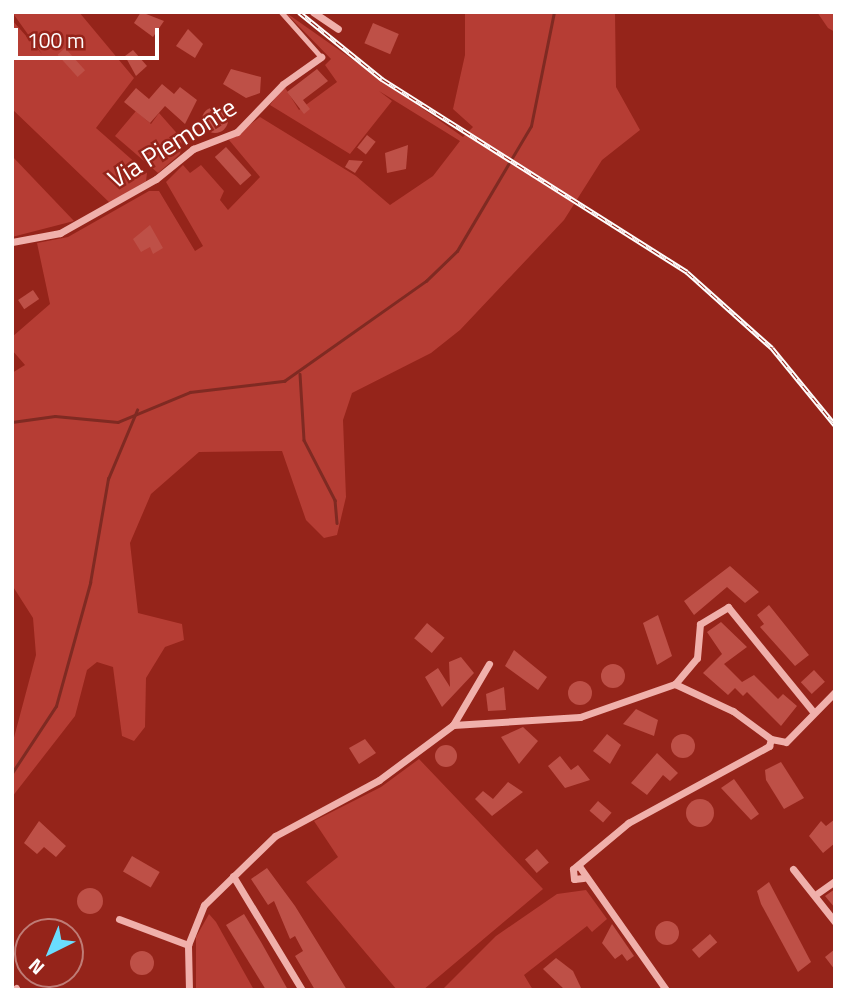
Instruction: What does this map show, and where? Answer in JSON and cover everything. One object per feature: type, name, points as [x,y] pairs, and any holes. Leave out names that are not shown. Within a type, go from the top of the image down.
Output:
[{"type":"street","points":[[313,12],[338,29]]},
{"type":"street","name":"Via Piemonte","points":[[12,242],[60,233],[156,179],[193,149],[237,132],[282,84],[321,57]]},
{"type":"street","points":[[453,724],[580,717],[675,684],[698,658],[700,624],[728,607],[814,713]]},
{"type":"street","points":[[188,990],[188,946],[204,905],[275,836],[379,780],[453,724],[489,664]]},
{"type":"street","points":[[675,684],[733,711],[770,742]]},
{"type":"street","points":[[666,990],[623,923],[583,878],[572,876],[579,866],[650,808],[770,742],[786,742],[835,692]]},
{"type":"street","points":[[793,869],[835,922]]},
{"type":"street","points":[[233,876],[302,990]]},
{"type":"street","points":[[815,895],[835,881]]},
{"type":"street","points":[[119,919],[188,946]]},
{"type":"lane","name":"Via Piemonte","points":[[281,12],[321,57]]},
{"type":"shaded area","points":[[12,12],[79,12],[134,78],[96,128],[147,173],[146,181],[110,203],[12,109],[12,20],[42,54]]},
{"type":"shaded area","points":[[285,12],[463,137],[473,127],[453,109],[465,55],[465,12],[615,12],[616,87],[640,130],[602,160],[564,220],[460,330],[431,353],[352,393],[343,420],[346,497],[337,535],[324,538],[306,520],[282,451],[199,452],[151,494],[130,543],[138,613],[182,624],[184,640],[165,647],[146,678],[145,727],[134,741],[122,736],[113,667],[97,662],[87,670],[75,716],[12,797],[12,745],[36,655],[33,618],[12,585],[12,373],[25,365],[12,350],[12,337],[50,304],[37,243],[68,237],[149,191],[159,191],[195,251],[203,246],[166,182],[183,165],[190,173],[201,165],[224,191],[220,200],[228,210],[260,177],[229,140],[260,117],[356,176],[390,205],[433,176],[460,141],[379,91],[392,101],[350,154],[270,105],[284,86],[299,110],[337,82],[325,65],[331,59]]},
{"type":"shaded area","points":[[817,12],[835,12],[835,32],[828,28]]},
{"type":"shaded area","points":[[136,111],[151,124],[159,113],[182,139],[180,154],[158,173],[115,136]]},
{"type":"shaded area","points":[[12,156],[74,221],[12,237]]},
{"type":"shaded area","points":[[419,759],[543,889],[423,990],[397,990],[306,882],[338,857],[314,821],[381,787]]},
{"type":"shaded area","points":[[586,890],[607,919],[592,932],[587,926],[524,975],[533,990],[442,990],[496,936],[557,894]]},
{"type":"shaded area","points":[[209,914],[254,990],[196,990],[196,937]]},
{"type":"building","points":[[141,12],[164,21],[153,37],[134,23]]},
{"type":"building","points":[[373,23],[399,34],[390,54],[364,43]]},
{"type":"building","points":[[188,29],[203,44],[195,58],[176,46]]},
{"type":"building","points":[[65,48],[85,70],[78,77],[58,55]]},
{"type":"building","points":[[133,50],[147,66],[136,76],[125,56]]},
{"type":"building","points":[[231,69],[261,77],[260,93],[246,98],[223,84]]},
{"type":"building","points":[[317,69],[328,81],[303,100],[310,109],[304,114],[287,92]]},
{"type":"building","points":[[162,84],[174,94],[180,87],[197,100],[185,124],[165,106],[150,123],[124,102],[136,88],[149,99]]},
{"type":"building","points":[[215,107],[224,111],[228,120],[224,129],[215,133],[206,129],[202,120],[206,111]]},
{"type":"building","points":[[367,135],[376,142],[366,154],[357,148]]},
{"type":"building","points":[[408,145],[406,169],[387,173],[385,153]]},
{"type":"building","points":[[226,147],[251,175],[240,185],[215,157]]},
{"type":"building","points":[[349,160],[363,161],[355,173],[345,167]]},
{"type":"building","points":[[150,225],[163,248],[153,254],[150,247],[141,252],[133,239]]},
{"type":"building","points":[[33,290],[39,299],[24,309],[18,300]]},
{"type":"building","points":[[730,566],[759,592],[745,603],[727,587],[694,615],[684,601]]},
{"type":"building","points":[[769,605],[809,655],[795,666],[760,627],[764,624],[757,615]]},
{"type":"building","points":[[658,615],[672,656],[657,665],[643,623]]},
{"type":"building","points":[[721,622],[747,647],[724,664],[742,682],[754,675],[778,699],[783,694],[797,706],[781,726],[747,692],[743,696],[735,688],[728,695],[703,673],[722,654],[707,632]]},
{"type":"building","points":[[427,623],[445,638],[432,653],[414,638]]},
{"type":"building","points":[[514,650],[547,677],[538,690],[505,666]]},
{"type":"building","points":[[461,657],[474,673],[442,707],[425,677],[438,668],[450,687],[449,662]]},
{"type":"building","points":[[613,664],[624,671],[625,676],[618,687],[613,688],[602,681],[601,676],[608,665]]},
{"type":"building","points":[[814,670],[825,682],[812,694],[801,682]]},
{"type":"building","points":[[580,681],[589,684],[592,693],[589,702],[580,705],[571,702],[568,693],[571,684]]},
{"type":"building","points":[[504,687],[506,710],[488,711],[486,694]]},
{"type":"building","points":[[636,709],[658,720],[654,736],[623,724]]},
{"type":"building","points":[[523,727],[538,741],[519,764],[501,737]]},
{"type":"building","points":[[607,734],[621,745],[610,764],[593,751]]},
{"type":"building","points":[[683,734],[692,737],[695,746],[692,755],[683,758],[674,755],[671,746],[674,737]]},
{"type":"building","points":[[365,739],[376,753],[359,764],[349,748]]},
{"type":"building","points":[[442,745],[450,745],[457,752],[457,760],[450,767],[442,767],[435,760],[435,752]]},
{"type":"building","points":[[657,753],[678,773],[670,781],[663,775],[647,795],[631,783]]},
{"type":"building","points":[[560,756],[571,770],[578,765],[590,780],[565,788],[548,766]]},
{"type":"building","points":[[781,762],[804,798],[784,809],[766,780],[765,770]]},
{"type":"building","points":[[734,779],[759,814],[751,820],[721,788]]},
{"type":"building","points":[[508,782],[523,792],[492,816],[475,799],[483,791],[493,799]]},
{"type":"building","points":[[700,799],[710,803],[714,813],[710,823],[700,827],[690,823],[686,813],[690,803]]},
{"type":"building","points":[[598,801],[612,813],[603,823],[589,811]]},
{"type":"building","points":[[835,819],[835,843],[823,853],[809,836],[821,821],[826,826]]},
{"type":"building","points":[[39,821],[66,846],[56,857],[44,847],[37,854],[24,843]]},
{"type":"building","points":[[537,849],[549,863],[537,873],[525,859]]},
{"type":"building","points":[[132,856],[160,872],[151,888],[123,872]]},
{"type":"building","points":[[267,868],[295,906],[347,990],[315,990],[295,956],[303,951],[295,936],[290,939],[274,901],[268,905],[251,879]]},
{"type":"building","points":[[769,882],[811,962],[798,972],[761,904],[757,891]]},
{"type":"building","points":[[90,888],[99,892],[103,901],[99,910],[90,914],[81,910],[77,901],[81,892]]},
{"type":"building","points":[[835,889],[835,908],[825,896]]},
{"type":"building","points":[[244,914],[288,990],[266,990],[226,925]]},
{"type":"building","points":[[667,921],[676,924],[679,933],[676,942],[667,945],[658,942],[655,933],[658,924]]},
{"type":"building","points":[[612,924],[634,956],[627,961],[622,954],[615,959],[602,943]]},
{"type":"building","points":[[710,934],[717,942],[699,958],[692,950]]},
{"type":"building","points":[[835,949],[835,970],[825,957]]},
{"type":"building","points":[[142,951],[150,955],[154,963],[150,971],[142,975],[134,971],[130,963],[134,955]]},
{"type":"building","points":[[556,958],[573,971],[582,990],[565,990],[543,969]]},
{"type":"waterway","points":[[12,422],[55,416],[118,422],[190,392],[284,381],[426,281],[457,251],[531,126],[554,12]]},
{"type":"waterway","points":[[300,374],[304,440],[335,500],[337,523]]},
{"type":"waterway","points":[[12,773],[56,706],[90,583],[108,479],[137,410]]},
{"type":"railway","points":[[299,12],[382,79],[687,272],[772,348],[835,425]]}]
